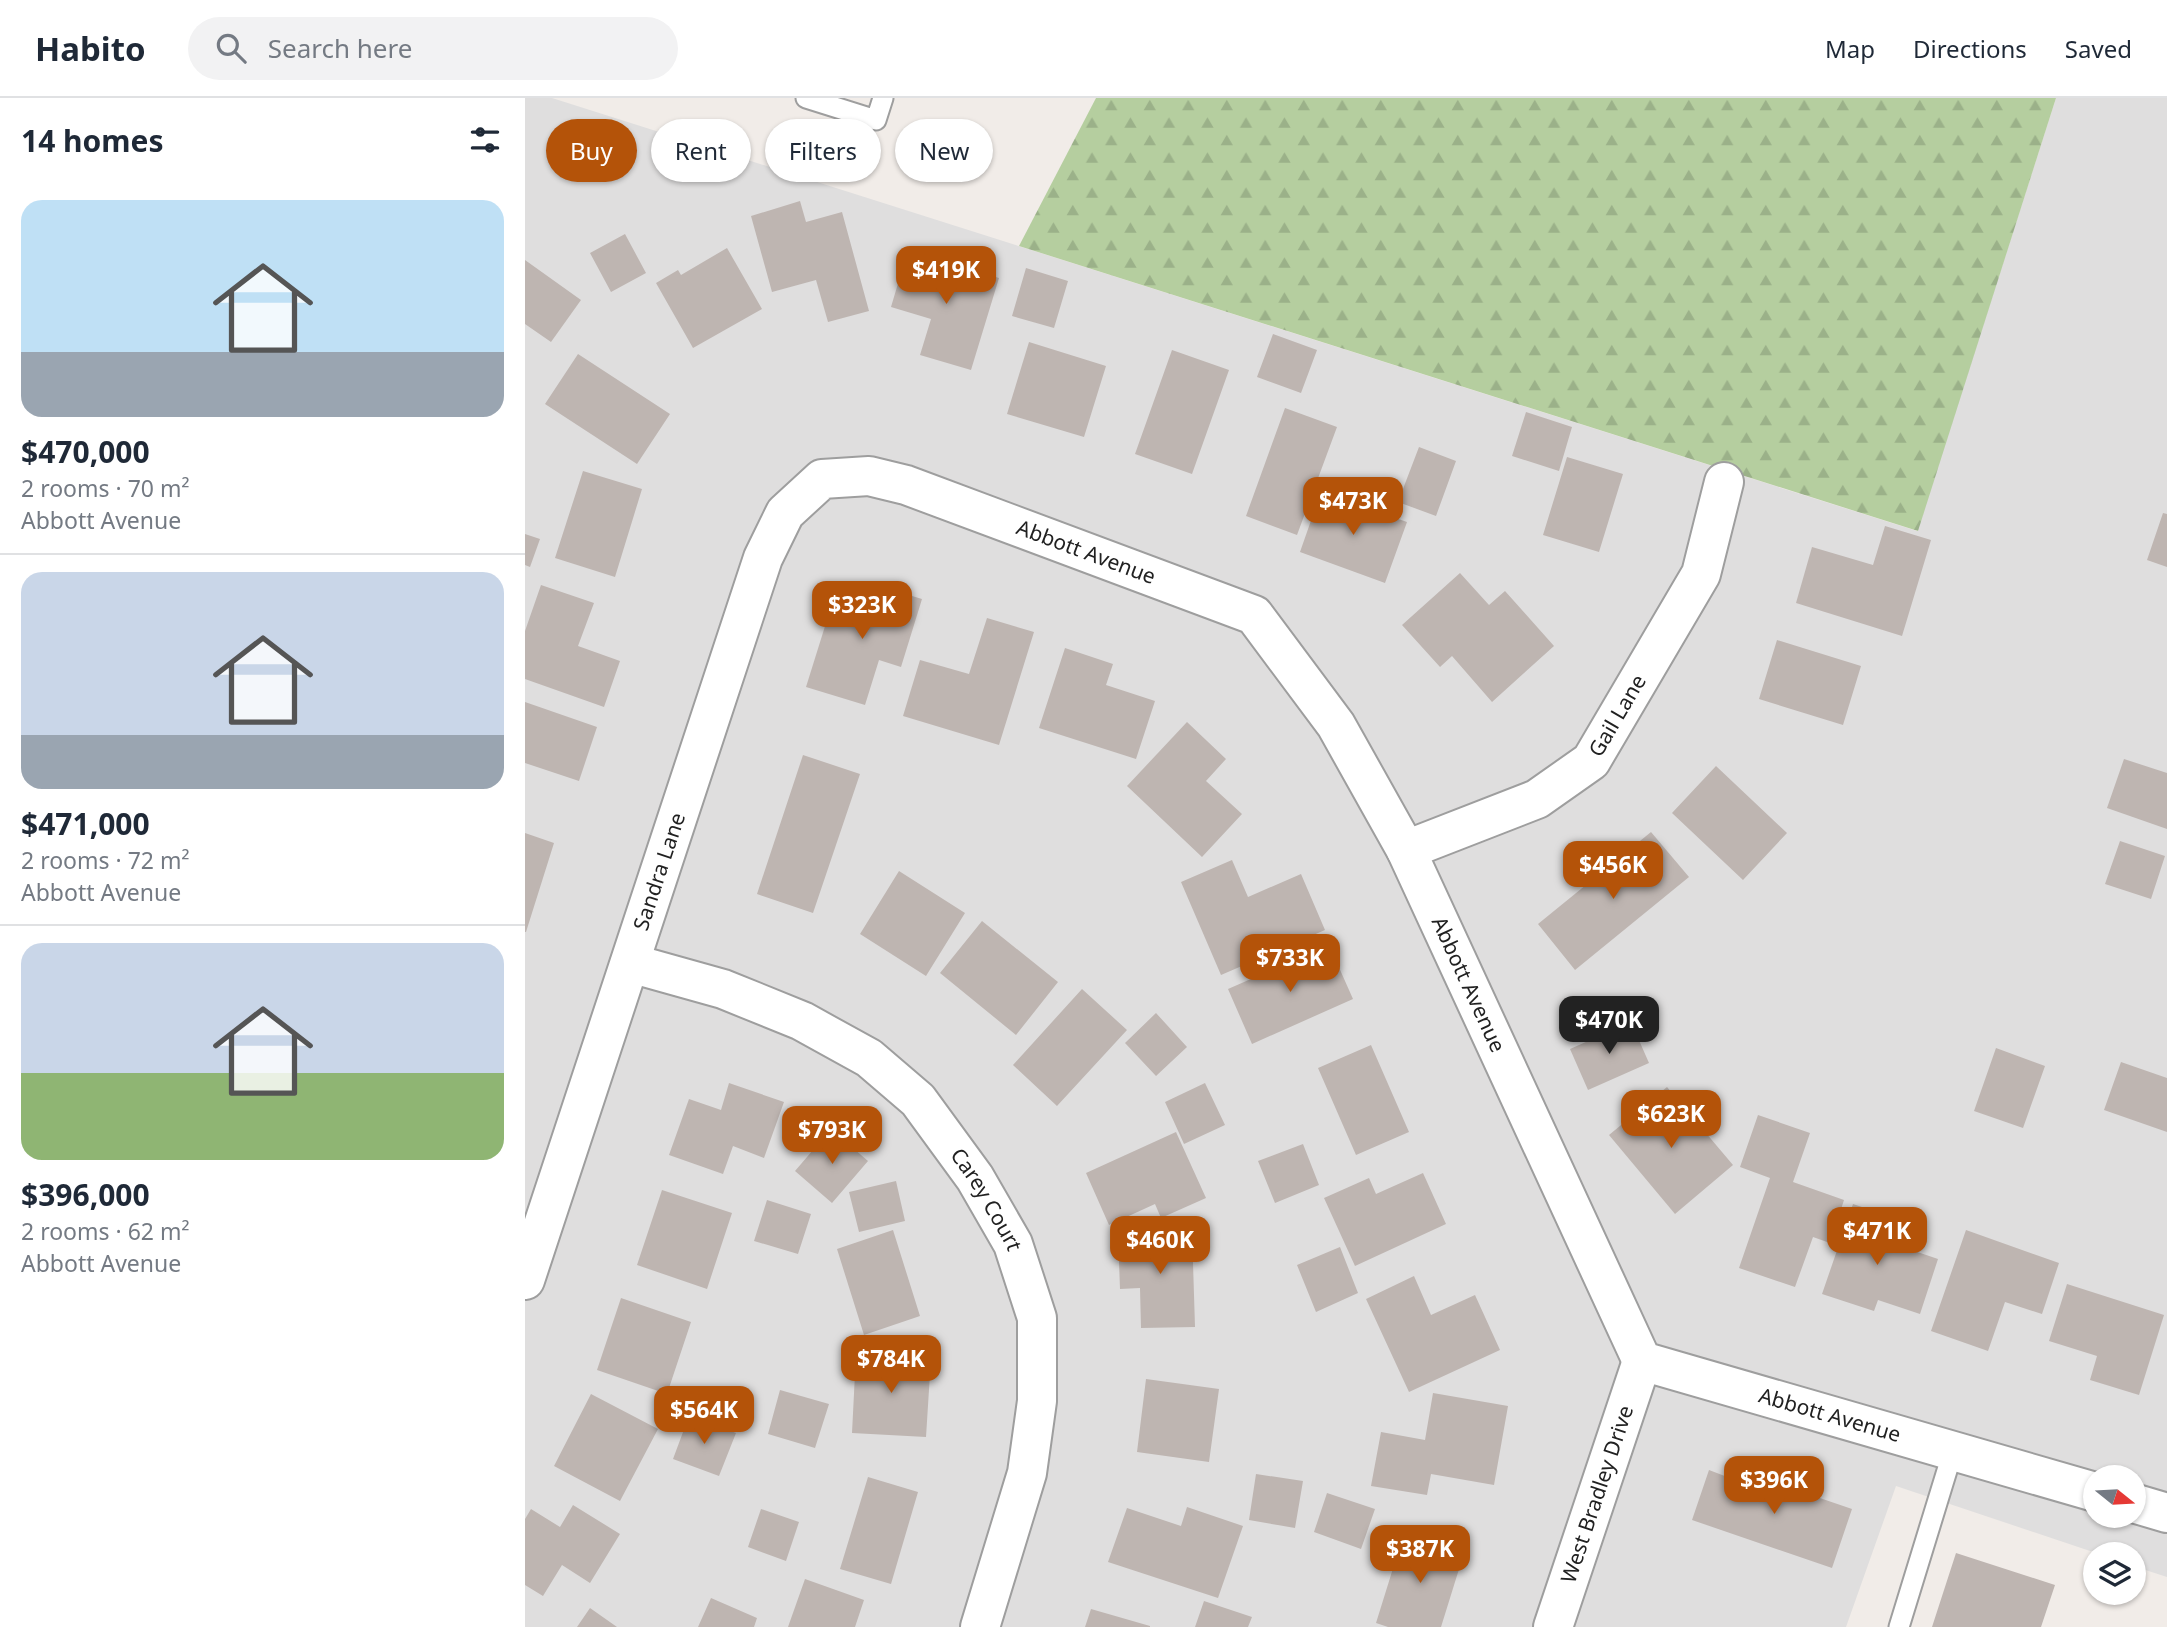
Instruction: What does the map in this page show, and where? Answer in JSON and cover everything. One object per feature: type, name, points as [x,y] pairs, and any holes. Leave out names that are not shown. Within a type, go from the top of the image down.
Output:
[{"type":"street","name":"Abbott Avenue","points":[[822,479],[869,476],[906,485],[1254,615],[1336,725],[1406,850],[1642,1361],[2083,1489]]},
{"type":"street","name":"Sandra Lane","points":[[525,1280],[763,558],[785,513],[822,479]]},
{"type":"street","name":"Gail Lane","points":[[1406,850],[1537,799],[1591,761],[1701,573],[1724,482]]},
{"type":"street","name":"Carey Court","points":[[630,963],[723,989],[802,1021],[869,1058],[918,1100],[975,1178],[1013,1244],[1037,1318],[1037,1401],[1027,1473],[980,1627]]},
{"type":"street","name":"West Bradley Drive","points":[[1553,1627],[1642,1361]]},
{"type":"street","points":[[2146,1507],[2167,1513]]},
{"type":"lane","points":[[806,98],[876,120],[883,98]]},
{"type":"lane","points":[[1899,1627],[1954,1451]]},
{"type":"shaded area","points":[[525,98],[552,98],[618,119],[546,119],[546,182],[637,182],[637,125],[651,129],[651,182],[751,182],[751,161],[765,166],[765,182],[817,182],[1917,531],[2056,98],[2167,98],[2167,1577],[2146,1570],[2146,1542],[2083,1542],[2083,1549],[1896,1486],[1846,1627],[525,1627]]},
{"type":"green space","points":[[1096,98],[2056,98],[1918,531],[1019,246]]},
{"type":"building","points":[[800,201],[806,222],[842,212],[869,311],[828,322],[816,280],[772,292],[751,216]]},
{"type":"building","points":[[625,234],[646,273],[611,292],[590,253]]},
{"type":"building","points":[[727,248],[762,309],[693,348],[656,283],[678,270],[681,275]]},
{"type":"building","points":[[908,250],[999,278],[971,370],[920,355],[931,319],[891,307]]},
{"type":"building","points":[[525,260],[581,300],[551,342],[525,324]]},
{"type":"building","points":[[1026,268],[1068,281],[1054,328],[1012,316]]},
{"type":"building","points":[[1273,334],[1317,350],[1301,393],[1257,377]]},
{"type":"building","points":[[1029,342],[1106,366],[1084,437],[1007,414]]},
{"type":"building","points":[[1172,350],[1229,370],[1192,474],[1135,454]]},
{"type":"building","points":[[578,354],[670,414],[637,464],[545,404]]},
{"type":"building","points":[[1285,408],[1337,427],[1297,535],[1246,516]]},
{"type":"building","points":[[1526,412],[1572,427],[1559,471],[1512,456]]},
{"type":"building","points":[[1419,447],[1456,461],[1436,516],[1398,502]]},
{"type":"building","points":[[1567,457],[1623,474],[1599,552],[1543,535]]},
{"type":"building","points":[[583,471],[642,489],[615,577],[555,558]]},
{"type":"building","points":[[1321,492],[1407,522],[1385,583],[1300,552]]},
{"type":"building","points":[[2163,513],[2167,514],[2167,567],[2147,560]]},
{"type":"building","points":[[1885,526],[1931,540],[1902,636],[1796,603],[1812,547],[1873,565]]},
{"type":"building","points":[[525,534],[540,539],[530,567],[525,565]]},
{"type":"building","points":[[1460,573],[1489,605],[1505,591],[1554,646],[1492,702],[1452,656],[1440,667],[1402,625]]},
{"type":"building","points":[[866,582],[922,599],[901,667],[879,660],[865,705],[806,687],[836,591],[860,599]]},
{"type":"building","points":[[541,585],[594,603],[578,646],[620,661],[604,707],[525,679],[525,631]]},
{"type":"building","points":[[987,618],[1034,632],[999,745],[903,716],[920,660],[969,674]]},
{"type":"building","points":[[1777,640],[1861,666],[1843,725],[1759,699]]},
{"type":"building","points":[[1065,648],[1113,664],[1106,685],[1155,701],[1136,759],[1039,728]]},
{"type":"building","points":[[525,702],[597,727],[579,781],[525,763]]},
{"type":"building","points":[[1187,722],[1226,759],[1206,781],[1242,814],[1202,857],[1127,786]]},
{"type":"building","points":[[803,755],[860,774],[813,913],[757,894]]},
{"type":"building","points":[[2124,759],[2167,773],[2167,829],[2107,808]]},
{"type":"building","points":[[1716,766],[1787,833],[1743,880],[1672,813]]},
{"type":"building","points":[[1651,832],[1689,877],[1575,970],[1538,924]]},
{"type":"building","points":[[525,833],[554,843],[526,932],[525,932]]},
{"type":"building","points":[[2120,841],[2165,856],[2151,899],[2105,884]]},
{"type":"building","points":[[1232,860],[1248,897],[1301,874],[1325,930],[1221,975],[1181,882]]},
{"type":"building","points":[[899,871],[965,913],[926,976],[860,934]]},
{"type":"building","points":[[982,921],[1058,982],[1016,1035],[940,973]]},
{"type":"building","points":[[1329,945],[1353,999],[1252,1044],[1228,989]]},
{"type":"building","points":[[1082,989],[1127,1030],[1057,1106],[1013,1065]]},
{"type":"building","points":[[1156,1013],[1187,1047],[1156,1076],[1125,1043]]},
{"type":"building","points":[[1631,1022],[1649,1063],[1588,1090],[1570,1049]]},
{"type":"building","points":[[1371,1045],[1409,1132],[1356,1155],[1318,1068]]},
{"type":"building","points":[[1996,1048],[2045,1066],[2023,1128],[1974,1111]]},
{"type":"building","points":[[2121,1062],[2167,1078],[2167,1132],[2104,1110]]},
{"type":"building","points":[[729,1083],[784,1102],[764,1158],[733,1146],[723,1174],[669,1155],[689,1099],[721,1110]]},
{"type":"building","points":[[1205,1083],[1225,1125],[1184,1144],[1165,1102]]},
{"type":"building","points":[[1667,1087],[1733,1165],[1675,1214],[1609,1135]]},
{"type":"building","points":[[1758,1115],[1810,1133],[1793,1182],[1844,1200],[1830,1243],[1813,1237],[1795,1287],[1739,1268],[1770,1178],[1740,1167]]},
{"type":"building","points":[[831,1129],[868,1161],[832,1203],[795,1171]]},
{"type":"building","points":[[1176,1132],[1206,1198],[1161,1218],[1155,1204],[1109,1225],[1086,1173]]},
{"type":"building","points":[[1303,1144],[1319,1185],[1275,1203],[1258,1161]]},
{"type":"building","points":[[1423,1173],[1446,1224],[1355,1266],[1324,1198],[1369,1178],[1376,1194]]},
{"type":"building","points":[[896,1181],[905,1221],[859,1232],[849,1192]]},
{"type":"building","points":[[662,1190],[732,1213],[707,1289],[637,1265]]},
{"type":"building","points":[[767,1200],[811,1214],[798,1254],[754,1241]]},
{"type":"building","points":[[1853,1204],[1889,1216],[1882,1240],[1938,1259],[1920,1314],[1878,1300],[1874,1311],[1822,1294]]},
{"type":"building","points":[[893,1230],[920,1316],[864,1335],[837,1249]]},
{"type":"building","points":[[1966,1230],[2059,1263],[2042,1314],[2005,1302],[1988,1351],[1931,1331]]},
{"type":"building","points":[[1192,1231],[1195,1327],[1141,1328],[1140,1288],[1120,1289],[1118,1234]]},
{"type":"building","points":[[1340,1247],[1358,1293],[1316,1312],[1297,1265]]},
{"type":"building","points":[[1414,1276],[1431,1315],[1475,1295],[1500,1350],[1409,1392],[1366,1299]]},
{"type":"building","points":[[2067,1284],[2164,1315],[2139,1395],[2090,1380],[2097,1356],[2049,1341]]},
{"type":"building","points":[[621,1298],[691,1322],[667,1394],[597,1370]]},
{"type":"building","points":[[856,1354],[931,1358],[926,1437],[852,1433]]},
{"type":"building","points":[[1146,1379],[1219,1389],[1209,1462],[1137,1452]]},
{"type":"building","points":[[780,1390],[829,1404],[815,1448],[768,1434]]},
{"type":"building","points":[[1433,1393],[1508,1406],[1494,1485],[1431,1474],[1427,1495],[1371,1486],[1381,1432],[1425,1440]]},
{"type":"building","points":[[591,1394],[658,1429],[620,1501],[554,1466]]},
{"type":"building","points":[[689,1416],[736,1433],[719,1476],[673,1459]]},
{"type":"building","points":[[1709,1470],[1743,1483],[1746,1473],[1852,1509],[1832,1568],[1692,1520]]},
{"type":"building","points":[[1256,1474],[1303,1481],[1295,1528],[1249,1520]]},
{"type":"building","points":[[868,1477],[918,1492],[891,1584],[840,1569]]},
{"type":"building","points":[[1327,1493],[1375,1509],[1361,1549],[1314,1532]]},
{"type":"building","points":[[573,1505],[620,1534],[590,1583],[562,1565],[543,1596],[525,1585],[525,1519],[531,1509],[560,1527]]},
{"type":"building","points":[[1187,1507],[1243,1526],[1218,1598],[1108,1562],[1127,1508],[1181,1526]]},
{"type":"building","points":[[761,1509],[799,1522],[786,1561],[748,1547]]},
{"type":"building","points":[[1404,1533],[1464,1553],[1441,1627],[1388,1627],[1376,1623]]},
{"type":"building","points":[[1956,1553],[2055,1585],[2041,1627],[1932,1627]]},
{"type":"building","points":[[805,1579],[864,1600],[855,1627],[788,1627]]},
{"type":"building","points":[[711,1598],[757,1618],[754,1627],[698,1627]]},
{"type":"building","points":[[1204,1601],[1252,1617],[1248,1627],[1195,1627]]},
{"type":"building","points":[[590,1608],[617,1627],[577,1627]]},
{"type":"building","points":[[1091,1609],[1150,1626],[1150,1627],[1085,1627]]}]
